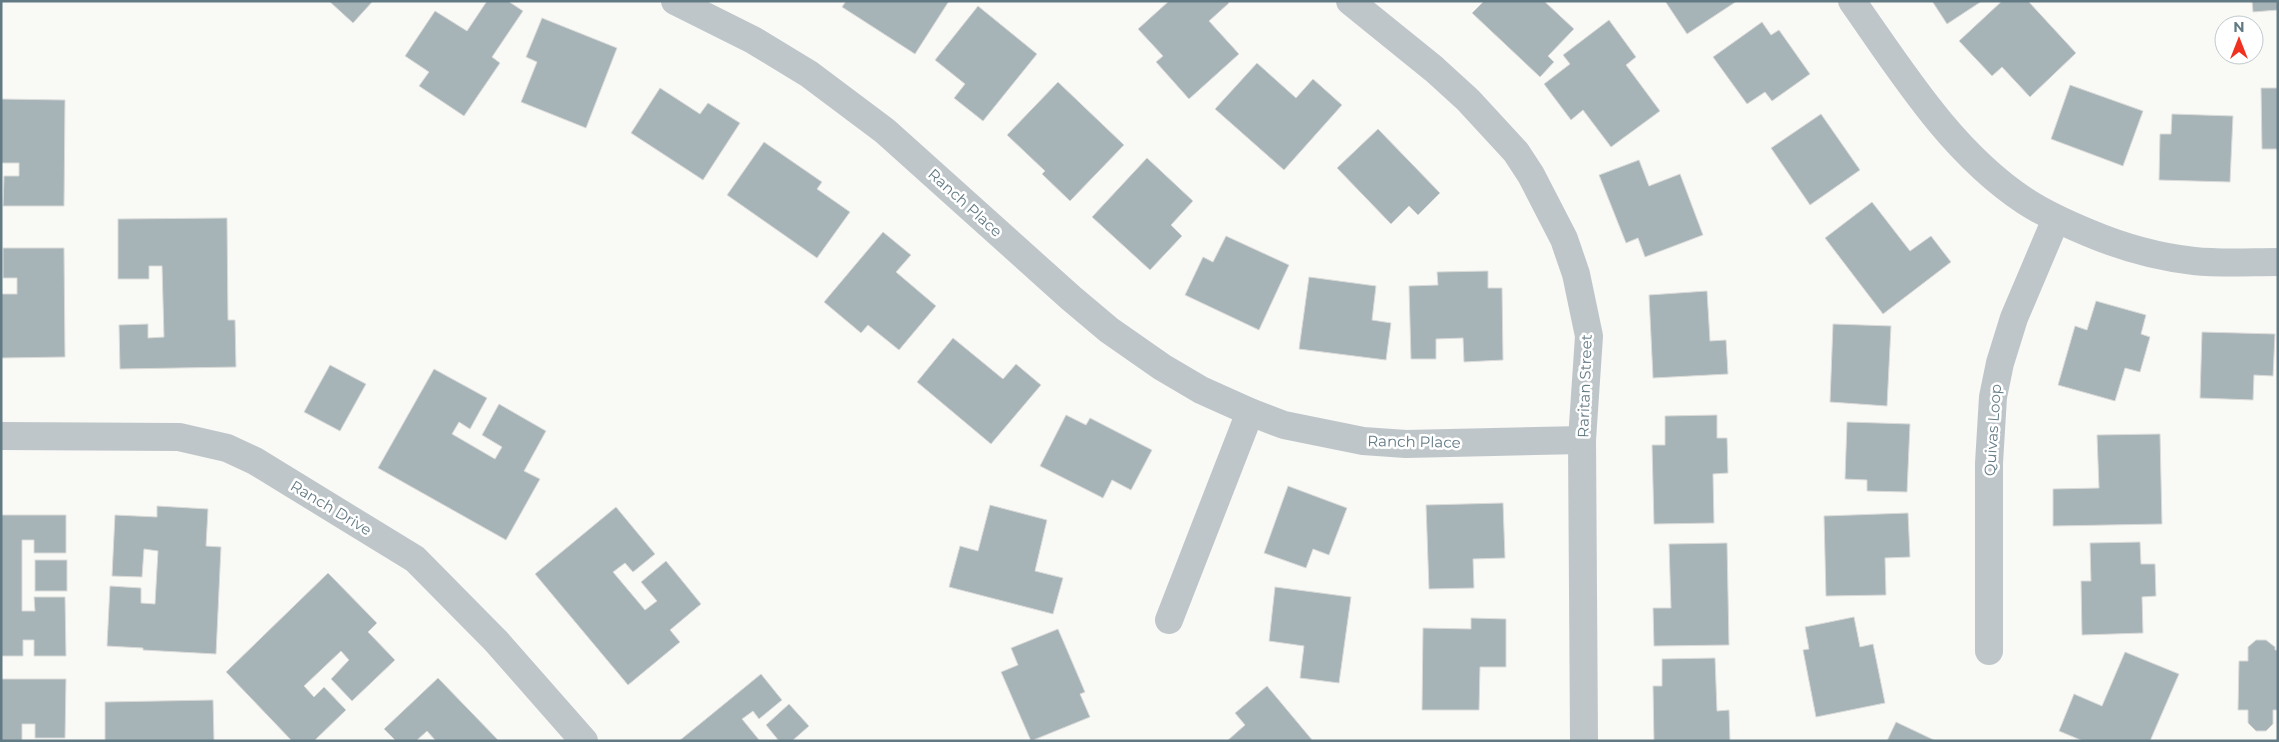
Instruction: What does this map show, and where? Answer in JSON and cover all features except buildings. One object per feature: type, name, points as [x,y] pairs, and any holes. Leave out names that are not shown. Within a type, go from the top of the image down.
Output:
[{"type":"street","name":"Ranch Place","points":[[675,1],[753,40],[809,74],[885,131],[1109,330],[1162,367],[1201,390],[1250,412],[1284,424],[1363,441],[1406,444],[1582,440]]},
{"type":"street","name":"Raritan Street","points":[[1350,1],[1434,69],[1468,100],[1516,152],[1532,175],[1564,239],[1576,274],[1589,336],[1582,440],[1584,741]]},
{"type":"street","points":[[1852,1],[1917,93],[1949,132],[1985,169],[2024,200],[2056,219],[2112,243],[2137,251],[2194,261],[2278,262]]},
{"type":"street","name":"Quivas Loop","points":[[1989,651],[1989,463],[1993,397],[2000,363],[2014,318],[2056,219]]},
{"type":"street","points":[[1169,620],[1250,412]]},
{"type":"street","name":"Ranch Drive","points":[[1,436],[179,436],[227,448],[255,461],[415,559],[496,641],[584,741]]}]
